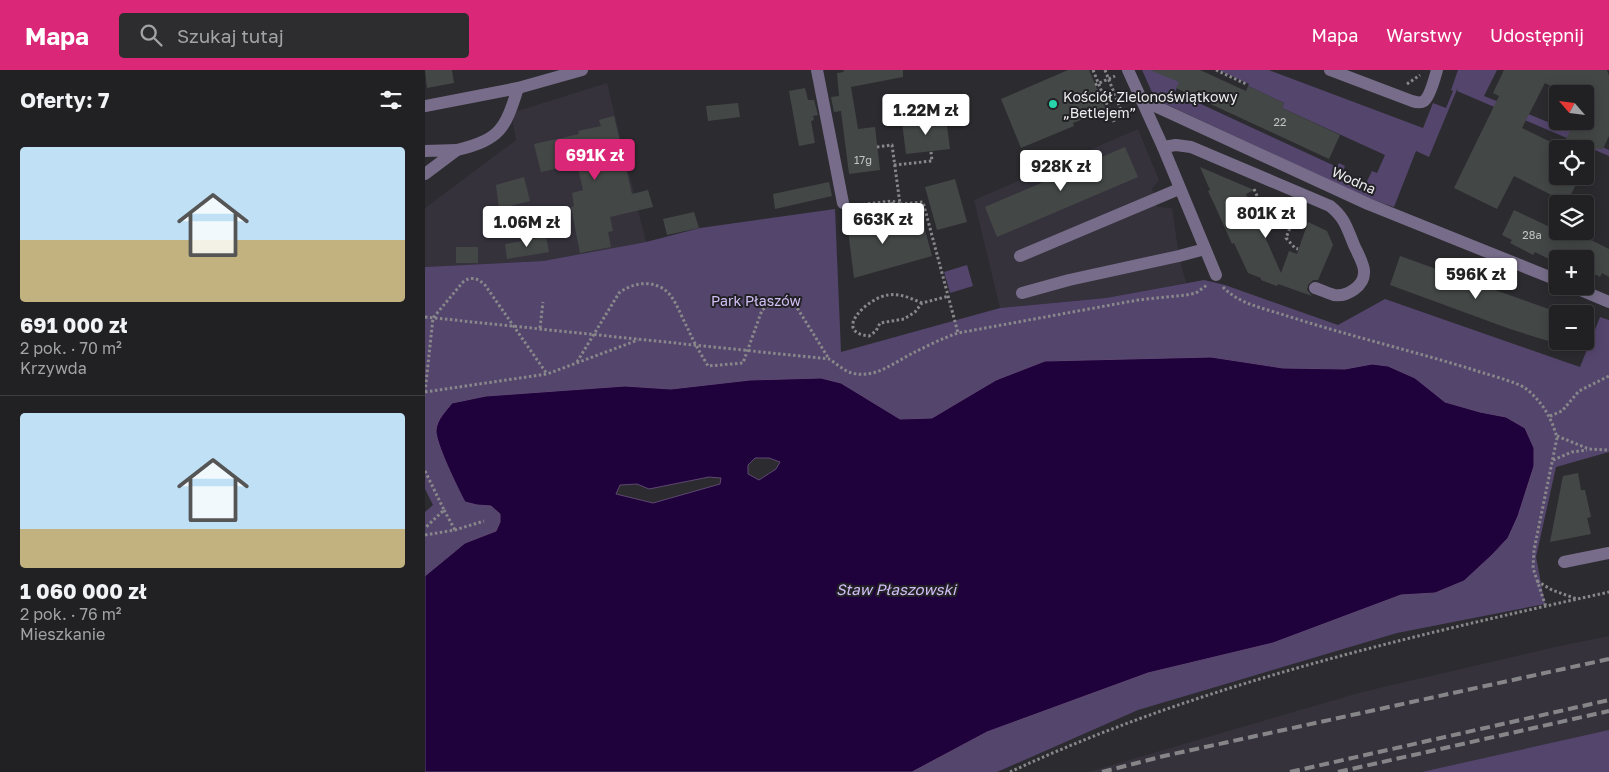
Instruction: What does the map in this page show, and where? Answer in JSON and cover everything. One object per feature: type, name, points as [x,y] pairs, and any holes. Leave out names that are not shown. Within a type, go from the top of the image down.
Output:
[{"type":"street","points":[[425,106],[518,88],[542,76],[582,70]]},
{"type":"street","points":[[817,70],[843,203]]},
{"type":"street","points":[[1330,70],[1351,74],[1411,101],[1418,102],[1424,101],[1428,96],[1437,70]]},
{"type":"street","points":[[1123,73],[1142,100],[1216,275]]},
{"type":"street","points":[[425,151],[457,150],[485,141],[501,130],[511,110],[518,88]]},
{"type":"street","name":"Wodna","points":[[1142,100],[1369,204],[1549,277]]},
{"type":"street","points":[[1163,147],[1175,145],[1191,147],[1330,206],[1339,214],[1364,271],[1362,281],[1355,289],[1344,294],[1334,295],[1315,288]]},
{"type":"street","points":[[425,174],[457,150]]},
{"type":"street","points":[[1019,256],[1179,189]]},
{"type":"street","points":[[1022,293],[1069,280],[1205,249]]},
{"type":"street","points":[[1592,295],[1609,302]]},
{"type":"street","points":[[1564,562],[1609,553]]},
{"type":"path","points":[[1093,70],[1097,84],[1114,122]]},
{"type":"path","points":[[1105,70],[1122,112]]},
{"type":"path","points":[[1216,70],[1246,84]]},
{"type":"path","points":[[1097,84],[1123,73]]},
{"type":"path","points":[[877,147],[892,145],[899,204]]},
{"type":"path","points":[[894,165],[932,161],[931,152]]},
{"type":"path","points":[[1252,186],[1266,216],[1291,225],[1286,238],[1298,249]]},
{"type":"path","points":[[892,201],[896,233]]},
{"type":"path","points":[[856,205],[892,201],[899,204],[923,202],[959,333]]},
{"type":"path","points":[[577,362],[619,293],[627,286],[636,283],[655,285],[664,289],[671,297],[708,366],[743,363],[762,310],[785,300],[791,301],[796,306],[829,359],[851,373],[868,374],[885,369],[912,353],[959,333],[1138,300],[1196,293],[1205,288],[1216,275],[1224,289],[1241,301],[1340,333],[1436,359],[1524,387],[1541,404],[1550,416],[1557,435],[1534,550],[1533,568],[1546,607]]},
{"type":"path","points":[[547,374],[480,280],[468,278],[463,282],[433,318],[425,392],[547,374],[638,340]]},
{"type":"path","points":[[923,303],[896,294],[878,297],[862,308],[856,315],[853,322],[855,330],[861,335],[869,336],[876,331],[880,323],[904,319],[915,312],[923,303],[949,296]]},
{"type":"path","points":[[540,328],[543,302]]},
{"type":"path","points":[[425,317],[829,359]]},
{"type":"path","points":[[1550,416],[1562,411],[1579,391],[1609,376]]},
{"type":"path","points":[[1557,435],[1589,449]]},
{"type":"path","points":[[1552,461],[1572,452],[1589,449],[1609,450]]},
{"type":"path","points":[[425,470],[455,530]]},
{"type":"path","points":[[425,528],[444,510]]},
{"type":"path","points":[[425,535],[455,530],[484,521]]},
{"type":"path","points":[[1537,581],[1552,590],[1577,599]]},
{"type":"path","points":[[1010,772],[1126,724],[1289,670],[1475,622],[1609,592]]},
{"type":"shaded area","points":[[607,83],[646,242],[543,261],[425,267],[425,208],[516,140],[511,113]]},
{"type":"shaded area","points":[[1138,129],[1159,180],[1152,189],[1157,207],[1172,208],[1179,256],[1186,283],[1106,298],[1000,308],[974,200]]},
{"type":"shaded area","points":[[1609,636],[1609,772],[1088,772],[1362,692]]},
{"type":"green space","points":[[1142,70],[1185,70],[1175,92],[1337,167],[1339,163],[1345,166],[1342,173],[1366,183],[1372,171],[1377,173],[1385,155],[1282,108],[1284,103],[1219,70],[1269,70],[1423,128],[1433,103],[1446,108],[1453,91],[1451,90],[1458,70],[1497,70],[1484,96],[1549,122],[1549,130],[1567,130],[1588,140],[1572,140],[1457,91],[1458,87],[1429,157],[1416,151],[1394,207],[1370,199],[1155,99]]},
{"type":"green space","points":[[1594,143],[1609,150],[1609,156],[1594,150]]},
{"type":"green space","name":"Park Płaszów","points":[[835,209],[841,352],[1000,308],[1106,298],[1204,280],[1225,285],[1338,325],[1385,299],[1580,367],[1587,350],[1594,350],[1594,332],[1600,317],[1609,320],[1609,452],[1556,467],[1536,557],[1545,604],[1397,633],[1138,710],[997,772],[886,772],[923,757],[944,755],[957,748],[1010,435],[860,414],[500,514],[497,531],[465,543],[425,576],[425,512],[433,505],[425,489],[425,267],[543,261],[646,242],[700,228]]},
{"type":"green space","points":[[967,265],[973,286],[950,293],[944,272]]},
{"type":"green space","points":[[1609,730],[1609,772],[1422,772]]},
{"type":"water","name":"Staw Płaszowski","points":[[1211,357],[1283,368],[1345,369],[1372,364],[1388,366],[1415,378],[1445,402],[1506,417],[1525,428],[1534,448],[1534,466],[1518,516],[1508,538],[1464,581],[1435,593],[1401,595],[1273,643],[1148,673],[987,732],[912,772],[425,772],[425,576],[465,543],[496,531],[500,522],[500,514],[491,506],[465,502],[443,455],[436,430],[440,419],[452,403],[486,396],[625,386],[671,389],[750,380],[821,378],[841,383],[900,419],[932,418],[996,380],[1045,361]],"holes":[[[755,458],[769,458],[780,462],[776,469],[759,480],[748,474],[748,465]],[[709,477],[721,478],[720,484],[653,503],[616,494],[620,485],[637,484],[649,489]]]},
{"type":"building","points":[[425,70],[452,70],[454,83],[427,88]]},
{"type":"building","points":[[843,70],[903,70],[903,77],[851,87],[858,129],[875,127],[880,170],[849,174],[841,111],[834,112],[831,97],[839,96],[837,73],[844,72]]},
{"type":"building","name":"Kościół Zielonoświątkowy „Betlejem”","points":[[1068,70],[1089,70],[1106,110],[1073,123],[1074,126],[1021,148],[1001,99]]},
{"type":"building","points":[[1150,70],[1200,70],[1246,91],[1248,86],[1284,103],[1282,108],[1340,135],[1329,159],[1176,88],[1179,82]]},
{"type":"building","points":[[1504,70],[1607,70],[1609,76],[1609,136],[1603,149],[1594,149],[1594,140],[1566,140],[1570,130],[1594,130],[1594,85],[1549,85],[1545,83],[1522,128],[1549,141],[1549,185],[1576,185],[1571,195],[1551,195],[1514,176],[1497,209],[1454,188],[1499,96],[1493,93]]},
{"type":"building","points":[[805,88],[808,100],[814,100],[818,115],[813,116],[814,120],[811,121],[815,143],[799,146],[789,91]]},
{"type":"building","points":[[738,103],[740,117],[708,121],[706,106]]},
{"type":"building","points":[[614,116],[632,194],[648,190],[653,207],[610,217],[613,231],[608,232],[611,247],[580,253],[571,207],[574,206],[572,193],[583,190],[577,164],[541,172],[534,144],[579,134],[578,131],[601,126],[599,120]]},
{"type":"building","points":[[946,118],[950,149],[906,154],[902,123]]},
{"type":"building","points":[[1125,147],[1138,177],[997,237],[985,207]]},
{"type":"building","points":[[1200,167],[1254,190],[1246,194],[1281,273],[1289,251],[1297,254],[1308,222],[1327,231],[1333,245],[1318,280],[1313,280],[1308,285],[1307,290],[1312,296],[1278,284],[1277,286],[1248,273],[1234,243],[1232,244],[1208,191],[1210,190]]},
{"type":"building","points":[[524,177],[530,201],[499,209],[496,185]]},
{"type":"building","points":[[955,179],[967,222],[937,230],[925,187]]},
{"type":"building","points":[[829,182],[832,196],[775,209],[773,194]]},
{"type":"building","points":[[876,210],[879,238],[924,226],[932,256],[854,278],[846,214]]},
{"type":"building","points":[[1514,210],[1549,227],[1549,240],[1591,240],[1609,249],[1609,277],[1602,273],[1600,277],[1594,274],[1594,250],[1549,250],[1549,259],[1535,252],[1533,255],[1510,243],[1512,240],[1502,235]]},
{"type":"building","points":[[694,212],[699,228],[667,235],[663,219]]},
{"type":"building","points":[[546,237],[549,252],[507,259],[505,244]]},
{"type":"building","points":[[456,247],[478,247],[478,263],[456,263]]},
{"type":"building","points":[[1400,256],[1549,309],[1549,341],[1510,329],[1390,285]]},
{"type":"building","points":[[1578,473],[1581,490],[1585,490],[1591,517],[1587,518],[1591,534],[1550,542],[1563,476]]},
{"type":"railway","points":[[1102,772],[1164,756],[1609,659]]},
{"type":"railway","points":[[1290,772],[1609,700]]},
{"type":"railway","points":[[1338,772],[1609,711]]},
{"type":"place","name":"Kościół Zielonoświątkowy „Betlejem”","points":[[1053,104]]}]
